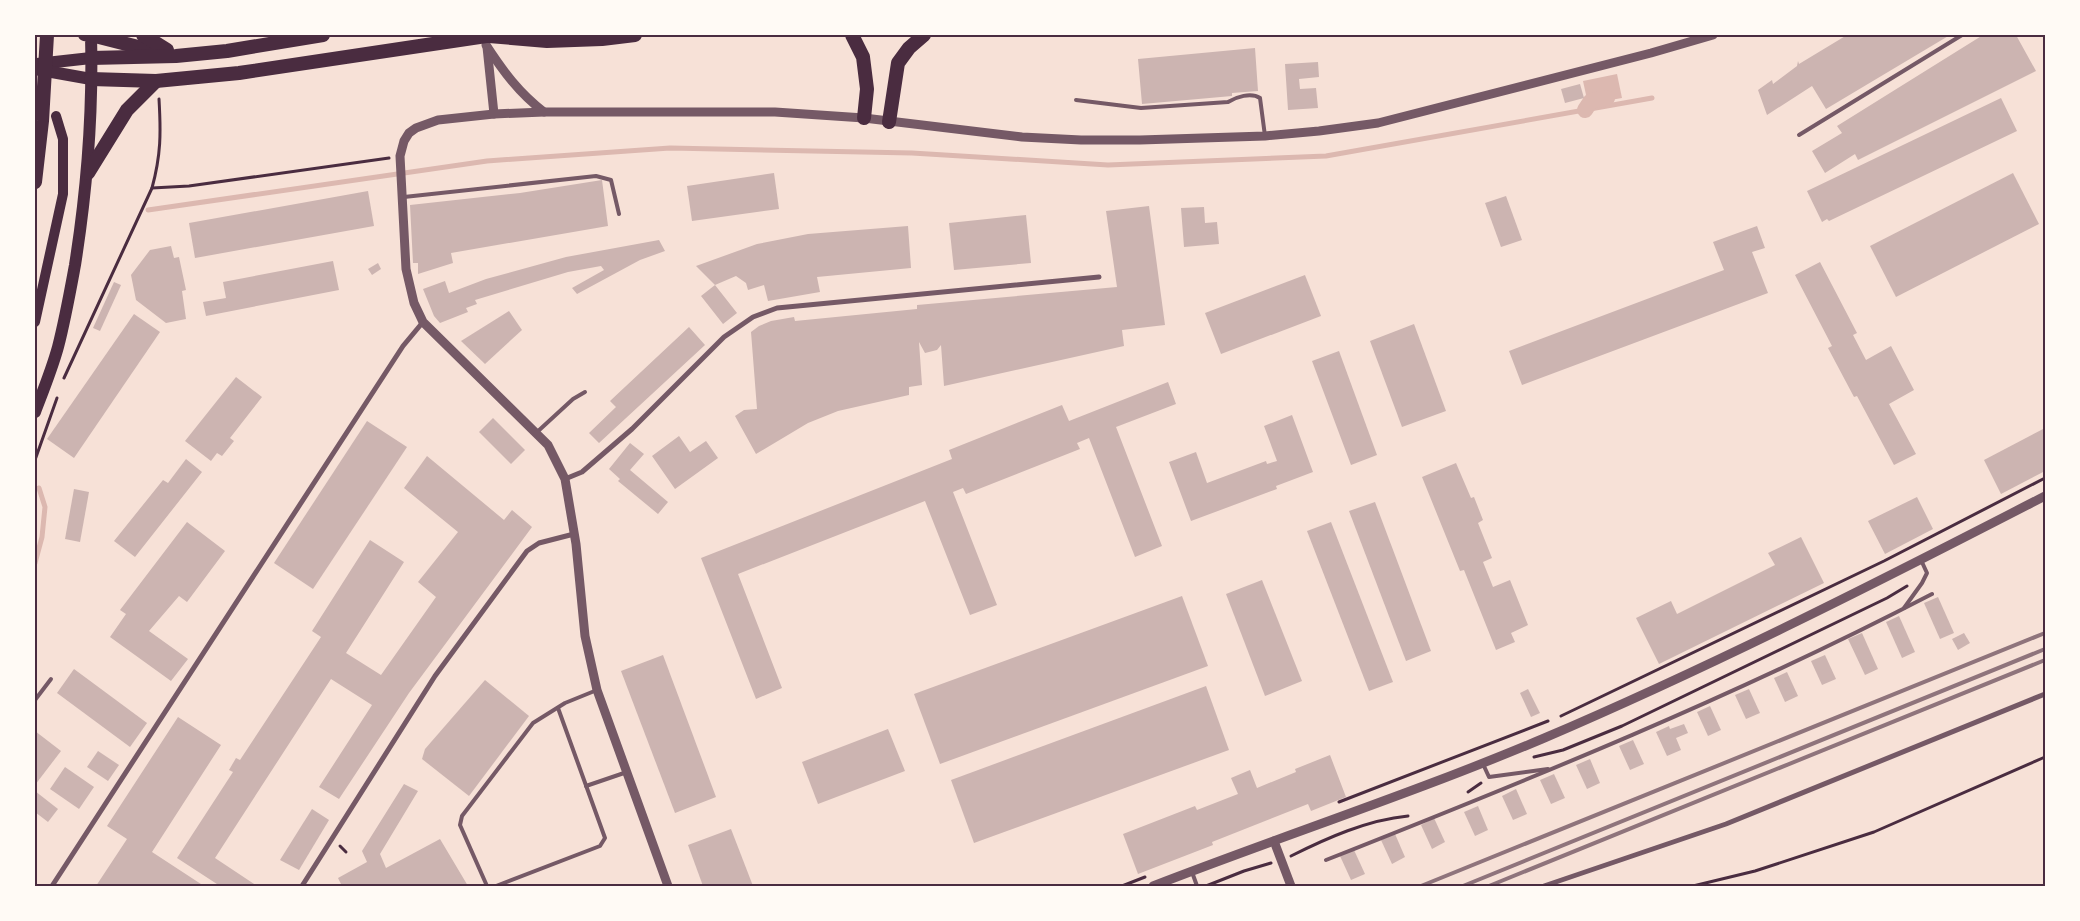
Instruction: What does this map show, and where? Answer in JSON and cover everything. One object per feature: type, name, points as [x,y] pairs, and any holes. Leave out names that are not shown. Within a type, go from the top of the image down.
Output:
[{"type":"highway","points":[[35,182],[42,121],[47,35]]},
{"type":"highway","points":[[143,35],[176,56]]},
{"type":"highway","points":[[91,58],[176,56],[227,51],[323,35]]},
{"type":"highway","points":[[91,79],[156,81],[239,73],[431,44],[488,38],[547,41],[602,39],[635,35]]},
{"type":"highway","points":[[852,35],[863,58],[866,90],[864,118]]},
{"type":"highway","points":[[889,122],[898,63],[909,48],[924,35]]},
{"type":"highway","points":[[89,36],[176,56]]},
{"type":"highway","points":[[88,173],[127,110],[156,81]]},
{"type":"main road","points":[[35,412],[58,348],[68,305],[88,173],[91,79],[89,36]]},
{"type":"main road","points":[[35,64],[91,58]]},
{"type":"main road","points":[[35,70],[91,79]]},
{"type":"main road","points":[[35,322],[63,194],[63,139],[56,116]]},
{"type":"street","points":[[668,886],[597,690],[585,636],[575,534],[565,479],[548,445],[423,322],[414,303],[406,269],[400,160],[404,141],[416,128],[438,120],[494,114],[544,112],[774,112],[864,118],[1022,138],[1140,140],[1265,136],[1319,131],[1378,122],[1651,53],[1713,35]]},
{"type":"street","points":[[488,38],[508,78],[526,99],[544,112]]},
{"type":"street","points":[[488,38],[494,114]]},
{"type":"street","points":[[565,479],[582,472],[632,429],[724,337],[753,317],[776,308],[1099,276]]},
{"type":"street","points":[[52,886],[402,346],[423,322]]},
{"type":"street","points":[[1153,886],[1542,739],[1638,696],[1921,560],[2045,496]]},
{"type":"street","points":[[302,886],[435,676],[527,551],[539,544],[575,534]]},
{"type":"street","points":[[1544,886],[1726,824],[2045,694]]},
{"type":"street","points":[[1274,841],[1291,886]]},
{"type":"lane","points":[[1799,135],[1962,35]]},
{"type":"lane","points":[[1076,100],[1141,108],[1228,102],[1236,97],[1256,95],[1260,98],[1265,136]]},
{"type":"lane","points":[[401,195],[596,176],[611,180],[619,214]]},
{"type":"lane","points":[[536,433],[573,399],[585,392]]},
{"type":"lane","points":[[1902,610],[1927,573],[1921,560]]},
{"type":"lane","points":[[1326,860],[1555,768],[1786,667],[1932,594]]},
{"type":"lane","points":[[35,700],[51,679]]},
{"type":"lane","points":[[487,886],[460,825],[462,816],[533,723],[565,702],[597,690]]},
{"type":"lane","points":[[496,886],[600,846],[605,838],[558,708]]},
{"type":"lane","points":[[1482,762],[1489,777],[1555,768]]},
{"type":"lane","points":[[586,786],[627,772]]},
{"type":"lane","points":[[1192,871],[1197,886]]},
{"type":"path","points":[[64,379],[152,188],[159,162],[162,135],[159,99]]},
{"type":"path","points":[[152,188],[189,186],[400,160]]},
{"type":"path","points":[[35,460],[58,396]]},
{"type":"path","points":[[1334,805],[1554,719],[1884,561],[2045,478]]},
{"type":"path","points":[[1533,757],[1563,750],[1622,726],[1887,598],[1927,573]]},
{"type":"path","points":[[1693,886],[1755,871],[1874,832],[2045,756]]},
{"type":"path","points":[[1465,794],[1489,777]]},
{"type":"path","points":[[1318,842],[1356,828],[1395,818],[1412,816]]},
{"type":"path","points":[[1356,828],[1358,834]]},
{"type":"path","points":[[1206,886],[1244,871]]},
{"type":"shaded area","points":[[1617,74],[1622,98],[1588,104],[1583,81]]},
{"type":"building","points":[[1847,35],[1950,35],[1826,109],[1812,86],[1767,115],[1758,90],[1772,80],[1773,84],[1797,66],[1798,61],[1799,64]]},
{"type":"building","points":[[1983,35],[2016,35],[2036,71],[1858,160],[1855,154],[1825,173],[1812,151],[1842,133],[1837,126]]},
{"type":"building","points":[[1255,48],[1258,91],[1232,93],[1232,96],[1142,104],[1138,59]]},
{"type":"building","points":[[1318,62],[1319,77],[1299,79],[1300,89],[1316,88],[1318,108],[1288,110],[1285,64]]},
{"type":"building","points":[[1580,84],[1584,98],[1565,103],[1561,89]]},
{"type":"building","points":[[2001,98],[2017,131],[1829,221],[1827,219],[1822,222],[1807,191]]},
{"type":"building","points":[[774,173],[779,209],[692,221],[687,186]]},
{"type":"building","points":[[2013,173],[2039,224],[1896,297],[1870,246]]},
{"type":"building","points":[[602,180],[608,226],[451,253],[453,263],[418,274],[418,263],[413,263],[410,205],[520,193]]},
{"type":"building","points":[[368,191],[374,226],[195,258],[189,223]]},
{"type":"building","points":[[1506,196],[1522,240],[1501,247],[1485,203]]},
{"type":"building","points":[[1149,206],[1165,325],[1122,330],[1124,346],[944,386],[941,345],[937,350],[925,353],[919,342],[922,385],[909,387],[909,395],[838,411],[808,423],[756,454],[735,416],[744,410],[757,409],[751,332],[759,326],[771,321],[794,317],[795,321],[917,309],[917,305],[1117,287],[1106,211]]},
{"type":"building","points":[[1204,207],[1205,223],[1217,222],[1219,244],[1184,247],[1181,208]]},
{"type":"building","points":[[1026,215],[1031,263],[954,270],[949,223]]},
{"type":"building","points":[[908,226],[911,268],[817,277],[820,292],[768,301],[764,285],[748,290],[746,283],[736,276],[715,285],[696,266],[757,244],[808,234]]},
{"type":"building","points":[[1757,226],[1765,248],[1752,252],[1768,293],[1522,385],[1509,351],[1724,270],[1713,242]]},
{"type":"building","points":[[659,240],[665,251],[640,260],[577,294],[572,288],[604,270],[601,266],[568,272],[475,300],[477,304],[466,308],[468,312],[440,323],[434,316],[423,289],[445,281],[449,293],[486,279],[566,257]]},
{"type":"building","points":[[171,246],[174,258],[179,257],[186,290],[182,291],[186,319],[166,323],[136,300],[131,275],[150,250]]},
{"type":"building","points":[[333,261],[339,290],[206,316],[203,302],[226,298],[223,282]]},
{"type":"building","points":[[1820,262],[1857,333],[1853,335],[1866,360],[1891,346],[1914,390],[1889,404],[1916,454],[1894,465],[1857,396],[1854,397],[1828,348],[1832,346],[1795,275]]},
{"type":"building","points":[[378,263],[381,269],[372,275],[368,269]]},
{"type":"building","points":[[1305,275],[1321,316],[1221,354],[1205,313]]},
{"type":"building","points":[[114,282],[121,285],[100,331],[93,328]]},
{"type":"building","points":[[715,285],[737,313],[723,324],[701,296]]},
{"type":"building","points":[[509,311],[522,330],[485,364],[461,341]]},
{"type":"building","points":[[134,314],[160,332],[74,458],[47,439]]},
{"type":"building","points":[[1414,324],[1446,411],[1402,427],[1370,341]]},
{"type":"building","points":[[689,327],[705,345],[599,443],[589,433],[616,407],[610,401]]},
{"type":"building","points":[[1339,351],[1377,455],[1351,465],[1312,361]]},
{"type":"building","points":[[236,377],[262,397],[230,438],[234,441],[222,456],[217,453],[211,461],[185,441]]},
{"type":"building","points":[[1168,382],[1176,404],[1116,427],[1162,546],[1135,557],[1089,438],[1077,443],[1080,449],[966,494],[963,488],[953,492],[997,605],[970,615],[925,501],[738,574],[782,688],[756,699],[701,558],[952,459],[949,450],[1062,405],[1069,421]]},
{"type":"building","points":[[1292,415],[1313,472],[1276,486],[1277,489],[1191,521],[1169,462],[1196,452],[1207,483],[1266,461],[1267,464],[1277,461],[1264,426]]},
{"type":"building","points":[[493,418],[525,450],[511,464],[479,432]]},
{"type":"building","points":[[367,421],[407,447],[313,589],[274,563]]},
{"type":"building","points":[[2045,428],[2045,471],[2001,494],[1984,460]]},
{"type":"building","points":[[679,436],[690,452],[706,441],[718,458],[675,489],[652,456]]},
{"type":"building","points":[[630,443],[644,454],[630,470],[668,502],[658,514],[618,481],[620,479],[609,469]]},
{"type":"building","points":[[427,456],[504,520],[512,510],[532,527],[409,693],[339,799],[319,787],[372,705],[331,679],[215,858],[257,886],[220,886],[177,858],[233,772],[229,770],[236,758],[240,760],[321,637],[312,631],[370,540],[404,562],[346,653],[381,675],[436,597],[418,582],[458,532],[404,488]]},
{"type":"building","points":[[186,459],[202,472],[135,557],[114,541],[163,480],[168,483]]},
{"type":"building","points":[[1456,463],[1471,498],[1474,497],[1483,520],[1478,523],[1492,558],[1483,562],[1493,587],[1510,580],[1528,625],[1511,633],[1515,642],[1496,650],[1464,570],[1460,571],[1422,477]]},
{"type":"building","points":[[74,489],[89,492],[80,542],[65,539]]},
{"type":"building","points":[[1917,497],[1933,529],[1885,554],[1868,521]]},
{"type":"building","points":[[1375,502],[1431,651],[1406,661],[1349,511]]},
{"type":"building","points":[[187,522],[225,551],[187,602],[179,596],[149,631],[188,659],[171,681],[110,637],[126,614],[120,610]]},
{"type":"building","points":[[1331,522],[1393,682],[1369,691],[1307,531]]},
{"type":"building","points":[[1801,537],[1824,583],[1659,664],[1636,618],[1671,601],[1677,614],[1775,565],[1768,553]]},
{"type":"building","points":[[1262,580],[1302,681],[1265,696],[1226,594]]},
{"type":"building","points":[[1182,596],[1208,666],[940,764],[914,694]]},
{"type":"building","points":[[1938,597],[1954,633],[1940,639],[1924,603]]},
{"type":"building","points":[[1899,616],[1915,652],[1902,658],[1886,622]]},
{"type":"building","points":[[1862,633],[1878,669],[1865,675],[1848,639]]},
{"type":"building","points":[[1964,633],[1970,643],[1958,650],[1952,639]]},
{"type":"building","points":[[663,655],[716,797],[675,813],[621,671]]},
{"type":"building","points":[[1825,655],[1836,679],[1822,685],[1811,661]]},
{"type":"building","points":[[74,669],[147,723],[130,747],[57,693]]},
{"type":"building","points":[[1787,672],[1798,696],[1785,702],[1774,678]]},
{"type":"building","points":[[485,680],[529,716],[469,796],[422,759],[425,749]]},
{"type":"building","points":[[1206,686],[1229,750],[974,843],[951,780]]},
{"type":"building","points":[[1528,689],[1540,713],[1531,717],[1520,693]]},
{"type":"building","points":[[1749,689],[1760,713],[1746,719],[1735,695]]},
{"type":"building","points":[[1710,706],[1721,730],[1708,736],[1697,712]]},
{"type":"building","points":[[178,717],[221,745],[152,852],[204,886],[96,886],[127,839],[107,826]]},
{"type":"building","points":[[1684,724],[1688,733],[1676,738],[1681,750],[1667,756],[1656,732],[1669,726],[1670,729]]},
{"type":"building","points":[[888,729],[905,771],[818,804],[802,762]]},
{"type":"building","points":[[35,731],[61,751],[35,785]]},
{"type":"building","points":[[1633,740],[1644,764],[1630,770],[1619,746]]},
{"type":"building","points":[[98,751],[119,765],[108,781],[87,767]]},
{"type":"building","points":[[1330,755],[1346,797],[1311,811],[1308,804],[1212,842],[1213,845],[1138,874],[1123,834],[1195,806],[1197,810],[1238,794],[1231,778],[1250,770],[1257,788],[1296,772],[1295,769]]},
{"type":"building","points":[[1590,759],[1600,783],[1587,789],[1576,765]]},
{"type":"building","points":[[65,767],[94,787],[79,809],[50,789]]},
{"type":"building","points":[[1554,774],[1565,798],[1551,804],[1540,780]]},
{"type":"building","points":[[404,784],[418,791],[380,854],[386,868],[440,839],[468,886],[342,886],[338,878],[367,862],[362,851]]},
{"type":"building","points":[[1516,789],[1527,814],[1513,820],[1502,796]]},
{"type":"building","points":[[35,791],[58,809],[48,822],[35,812]]},
{"type":"building","points":[[1478,806],[1488,830],[1475,836],[1464,812]]},
{"type":"building","points":[[312,809],[329,820],[299,870],[280,860]]},
{"type":"building","points":[[1434,818],[1445,842],[1432,849],[1421,825]]},
{"type":"building","points":[[731,829],[753,886],[703,886],[688,845]]},
{"type":"building","points":[[1395,834],[1405,857],[1392,864],[1381,840]]},
{"type":"building","points":[[1354,850],[1365,874],[1351,880],[1340,856]]},
{"type":"waterway","points":[[1585,110],[1591,101],[1607,98]]},
{"type":"waterway","points":[[148,210],[487,161],[670,148],[912,153],[1108,165],[1326,156],[1652,98]]},
{"type":"waterway","points":[[35,563],[42,537],[45,507],[39,488]]},
{"type":"railway","points":[[1421,886],[2045,633]]},
{"type":"railway","points":[[1463,886],[2045,649]]},
{"type":"railway","points":[[1489,886],[2045,660]]}]
